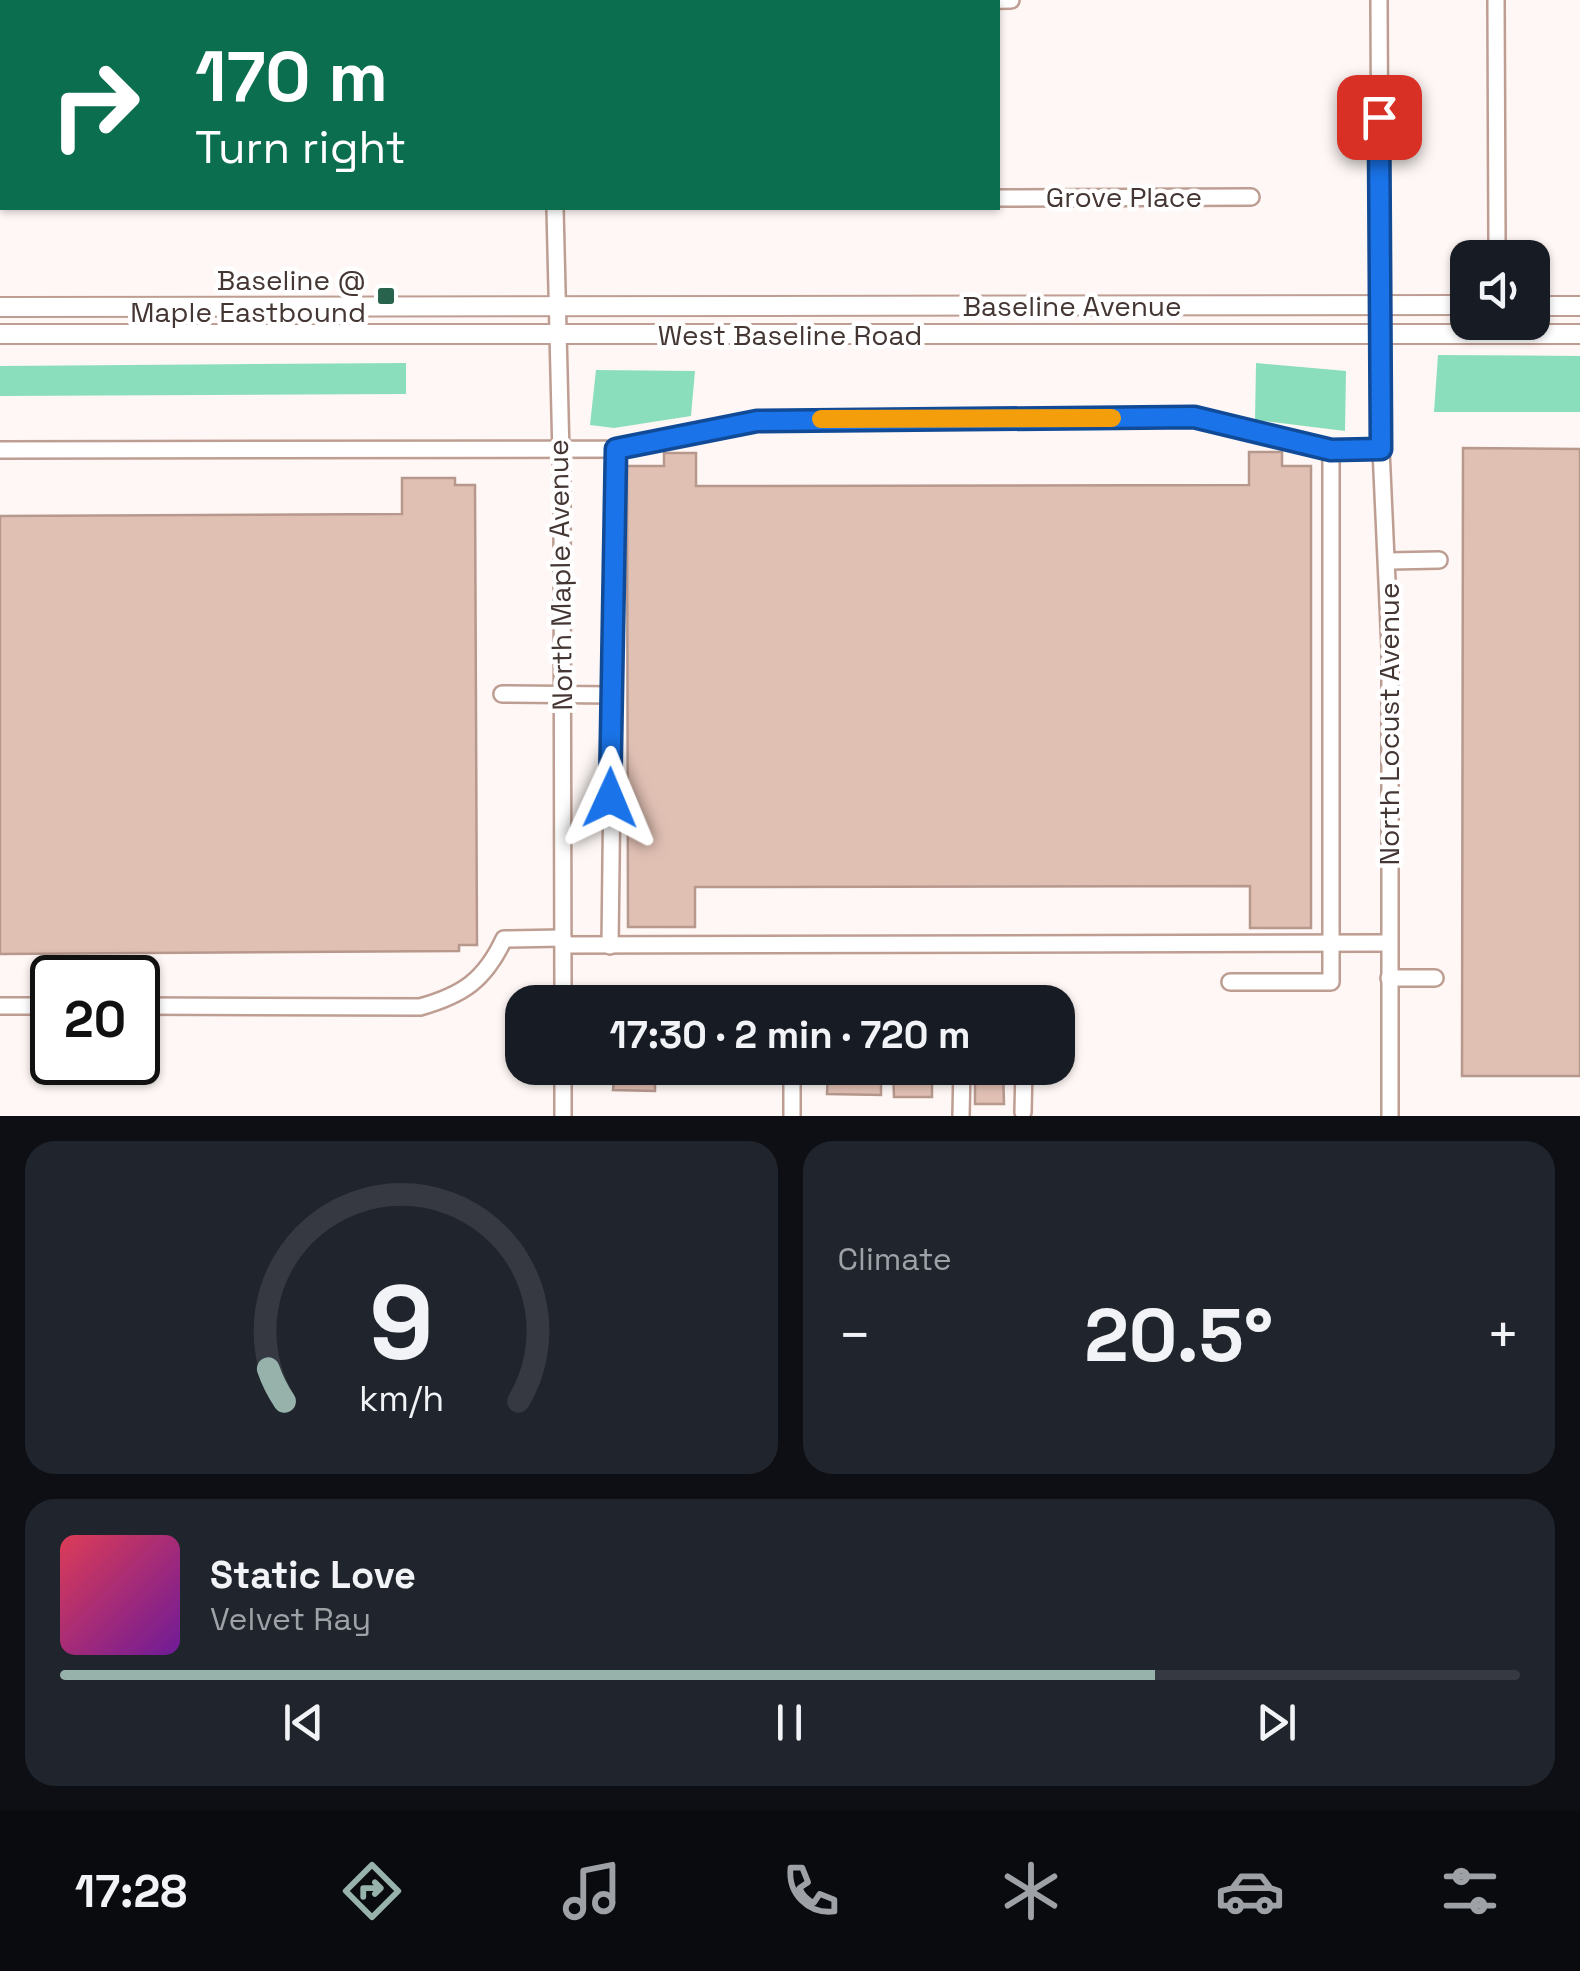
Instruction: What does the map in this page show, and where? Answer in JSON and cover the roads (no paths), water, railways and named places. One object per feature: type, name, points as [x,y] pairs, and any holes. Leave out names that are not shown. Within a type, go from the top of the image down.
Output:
[{"type":"main road","name":"Baseline Avenue","points":[[556,306],[1450,304]]},
{"type":"main road","points":[[0,308],[556,306]]},
{"type":"main road","points":[[1550,306],[1580,306]]},
{"type":"main road","name":"West Baseline Road","points":[[0,334],[1580,334]]},
{"type":"street","name":"North Locust Avenue","points":[[1379,0],[1381,449],[1389,562],[1390,1116]]},
{"type":"street","points":[[1496,0],[1497,240]]},
{"type":"street","name":"Grove Place","points":[[1000,198],[1250,196]]},
{"type":"street","name":"North Maple Avenue","points":[[555,210],[563,985]]},
{"type":"street","points":[[0,450],[616,449],[757,421],[1194,417],[1331,450],[1381,449]]},
{"type":"street","points":[[610,946],[616,449]]},
{"type":"street","points":[[1230,982],[1331,982],[1331,450]]},
{"type":"street","points":[[1389,562],[1439,560]]},
{"type":"street","points":[[502,694],[612,695]]},
{"type":"street","points":[[160,1006],[420,1007],[448,1000],[478,982],[504,939],[610,946],[1389,943]]},
{"type":"street","points":[[1389,978],[1435,978]]},
{"type":"street","points":[[0,1006],[30,1006]]},
{"type":"street","points":[[563,1085],[564,1116]]},
{"type":"street","points":[[792,1085],[792,1116]]},
{"type":"street","points":[[962,1085],[962,1116]]},
{"type":"street","points":[[1024,1085],[1024,1112]]},
{"type":"place","name":"Baseline @ Maple Eastbound","points":[[386,296]]}]
